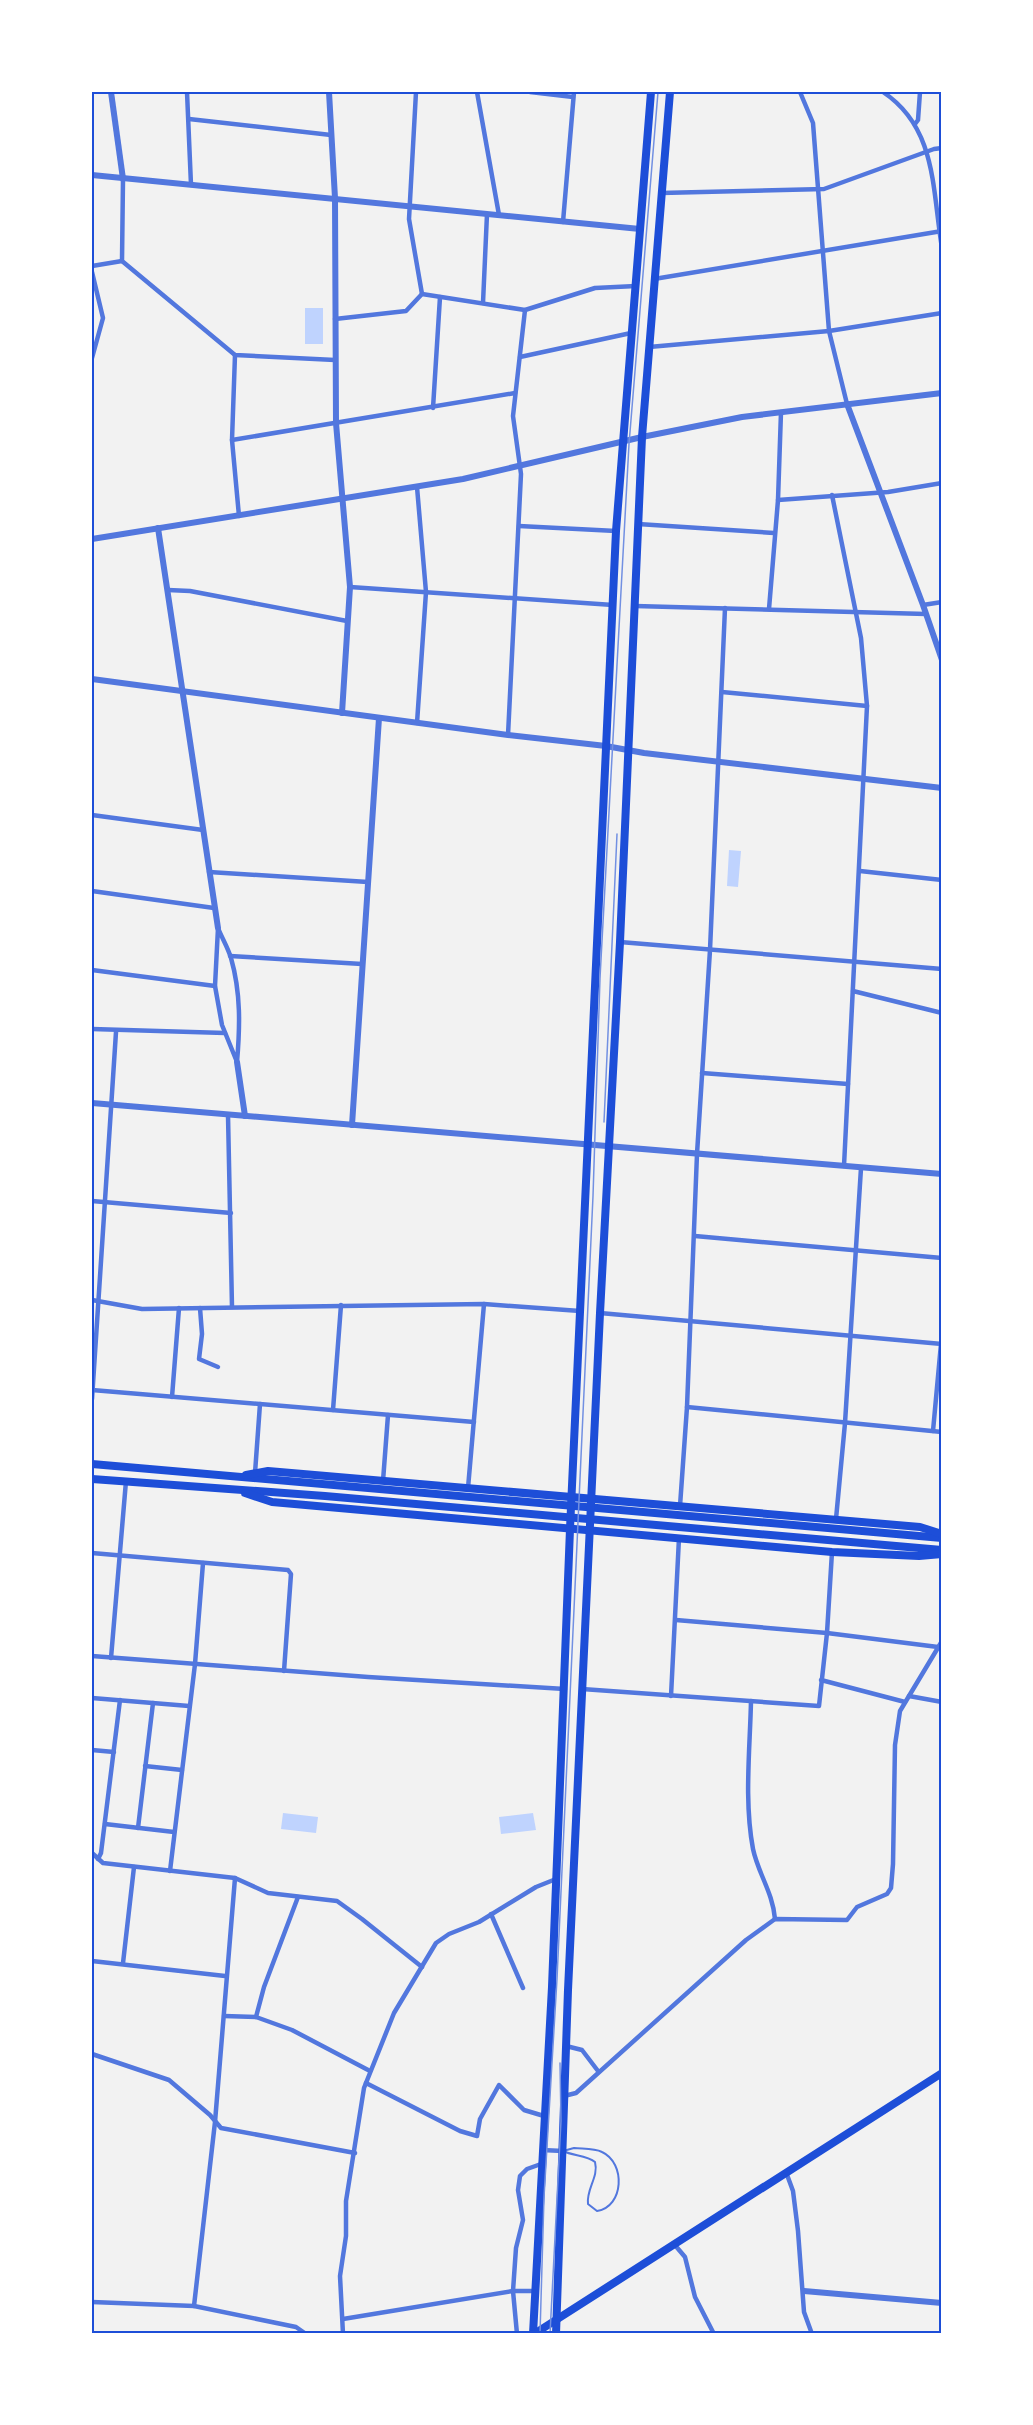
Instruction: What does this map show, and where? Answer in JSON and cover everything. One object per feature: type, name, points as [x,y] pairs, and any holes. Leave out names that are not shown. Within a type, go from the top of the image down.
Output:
[{"type":"main road","points":[[534,2334],[616,531],[651,92]]},
{"type":"main road","points":[[556,2334],[582,1689],[620,942],[642,437],[670,92]]},
{"type":"main road","points":[[92,1464],[869,1532],[942,1536]]},
{"type":"main road","points":[[232,1476],[268,1472],[572,1496],[920,1527],[942,1536]]},
{"type":"main road","points":[[92,1479],[325,1496],[868,1543],[942,1552]]},
{"type":"main road","points":[[234,1489],[272,1502],[570,1529],[832,1552],[919,1556],[942,1552]]},
{"type":"main road","points":[[534,2334],[942,2073]]},
{"type":"street","points":[[111,92],[123,179],[122,261]]},
{"type":"street","points":[[187,92],[191,184]]},
{"type":"street","points":[[329,92],[335,198],[336,423],[350,587],[342,712]]},
{"type":"street","points":[[416,92],[409,219],[422,294]]},
{"type":"street","points":[[477,92],[500,215]]},
{"type":"street","points":[[530,92],[574,94],[563,222]]},
{"type":"street","points":[[800,92],[813,123],[829,331],[847,404],[941,656]]},
{"type":"street","points":[[883,92],[904,108],[915,124],[927,152],[942,248]]},
{"type":"street","points":[[915,124],[918,120],[920,92]]},
{"type":"street","points":[[189,119],[331,135]]},
{"type":"street","points":[[661,193],[818,190],[942,148]]},
{"type":"street","points":[[92,175],[640,229]]},
{"type":"street","points":[[483,303],[487,214]]},
{"type":"street","points":[[654,279],[940,231]]},
{"type":"street","points":[[92,266],[122,261],[235,355],[335,360]]},
{"type":"street","points":[[92,272],[103,318],[92,358]]},
{"type":"street","points":[[422,294],[525,310],[595,288],[636,286]]},
{"type":"street","points":[[335,320],[406,311],[422,294]]},
{"type":"street","points":[[433,408],[440,297]]},
{"type":"street","points":[[508,735],[519,526],[520,466],[514,430],[515,393],[525,310]]},
{"type":"street","points":[[649,347],[829,331],[941,314],[941,320]]},
{"type":"street","points":[[520,357],[631,333]]},
{"type":"street","points":[[235,355],[232,440],[239,516]]},
{"type":"street","points":[[232,440],[515,393]]},
{"type":"street","points":[[92,539],[417,487],[742,417],[942,393]]},
{"type":"street","points":[[769,609],[781,412]]},
{"type":"street","points":[[777,500],[880,493],[942,483]]},
{"type":"street","points":[[417,487],[426,592],[417,723]]},
{"type":"street","points":[[832,495],[861,638],[867,706],[844,1166]]},
{"type":"street","points":[[638,524],[774,533]]},
{"type":"street","points":[[519,526],[616,531]]},
{"type":"street","points":[[158,528],[214,908],[218,928],[230,956],[240,1012],[237,1062],[245,1116]]},
{"type":"street","points":[[350,587],[613,604]]},
{"type":"street","points":[[168,590],[189,591],[347,621]]},
{"type":"street","points":[[923,605],[942,602]]},
{"type":"street","points":[[635,606],[926,614]]},
{"type":"street","points":[[680,1506],[687,1407],[697,1154],[710,950],[725,608]]},
{"type":"street","points":[[92,679],[606,746],[719,763],[942,788]]},
{"type":"street","points":[[722,692],[867,706]]},
{"type":"street","points":[[352,1125],[379,718]]},
{"type":"street","points":[[92,815],[203,830]]},
{"type":"street","points":[[860,870],[942,880]]},
{"type":"street","points":[[209,872],[368,882]]},
{"type":"street","points":[[92,891],[214,908]]},
{"type":"street","points":[[218,928],[215,986],[225,1033],[237,1062]]},
{"type":"street","points":[[620,942],[942,969]]},
{"type":"street","points":[[230,956],[362,964]]},
{"type":"street","points":[[92,970],[215,986]]},
{"type":"street","points":[[853,991],[942,1013]]},
{"type":"street","points":[[92,1029],[116,1032],[225,1033]]},
{"type":"street","points":[[92,1399],[94,1300],[104,1202],[116,1032]]},
{"type":"street","points":[[702,1073],[848,1084]]},
{"type":"street","points":[[92,1103],[942,1174]]},
{"type":"street","points":[[228,1114],[232,1307]]},
{"type":"street","points":[[836,1520],[845,1423],[861,1168]]},
{"type":"street","points":[[92,1201],[231,1213]]},
{"type":"street","points":[[695,1236],[942,1258]]},
{"type":"street","points":[[94,1300],[142,1309],[484,1304],[581,1311]]},
{"type":"street","points":[[468,1488],[484,1304]]},
{"type":"street","points":[[333,1410],[340,1305]]},
{"type":"street","points":[[172,1396],[179,1308]]},
{"type":"street","points":[[200,1308],[202,1334],[199,1359],[218,1367]]},
{"type":"street","points":[[600,1313],[941,1344]]},
{"type":"street","points":[[933,1431],[942,1333]]},
{"type":"street","points":[[92,1390],[474,1422]]},
{"type":"street","points":[[255,1473],[260,1404]]},
{"type":"street","points":[[687,1407],[942,1432]]},
{"type":"street","points":[[383,1481],[388,1415]]},
{"type":"street","points":[[111,1658],[126,1481]]},
{"type":"street","points":[[671,1696],[679,1538]]},
{"type":"street","points":[[582,1689],[819,1706],[827,1633],[832,1552]]},
{"type":"street","points":[[92,1553],[288,1570],[291,1574],[284,1671]]},
{"type":"street","points":[[170,1871],[195,1664],[203,1563]]},
{"type":"street","points":[[676,1620],[827,1633],[938,1647]]},
{"type":"street","points":[[564,2096],[576,2092],[746,1940],[775,1919],[848,1920],[857,1907],[887,1894],[891,1888],[893,1864],[895,1745],[900,1711],[942,1641]]},
{"type":"street","points":[[92,1656],[565,1689]]},
{"type":"street","points":[[821,1680],[905,1702]]},
{"type":"street","points":[[909,1696],[942,1701]]},
{"type":"street","points":[[92,1698],[189,1706]]},
{"type":"street","points":[[98,1859],[101,1853],[120,1700]]},
{"type":"street","points":[[751,1701],[749,1793],[753,1850],[774,1903],[775,1919]]},
{"type":"street","points":[[138,1828],[153,1703]]},
{"type":"street","points":[[92,1750],[114,1752]]},
{"type":"street","points":[[145,1766],[182,1770]]},
{"type":"street","points":[[105,1824],[174,1832]]},
{"type":"street","points":[[92,1853],[103,1863],[234,1878],[268,1893],[337,1901],[422,1967]]},
{"type":"street","points":[[123,1963],[134,1867]]},
{"type":"street","points":[[194,2306],[215,2122],[234,1878]]},
{"type":"street","points":[[343,2334],[340,2276],[346,2236],[346,2201],[366,2083],[394,2013],[436,1943],[448,1934],[491,1914],[536,1887],[556,1879]]},
{"type":"street","points":[[256,2017],[264,1987],[298,1897]]},
{"type":"street","points":[[491,1914],[523,1988]]},
{"type":"street","points":[[92,1961],[225,1976]]},
{"type":"street","points":[[224,2016],[256,2017],[309,2038],[370,2071]]},
{"type":"street","points":[[566,2046],[582,2050],[598,2071]]},
{"type":"street","points":[[92,2054],[169,2080],[210,2115],[221,2128],[355,2153]]},
{"type":"street","points":[[366,2083],[460,2131],[477,2136],[480,2119],[499,2085],[524,2110],[544,2116]]},
{"type":"street","points":[[542,2150],[563,2151]]},
{"type":"street","points":[[517,2334],[513,2291],[516,2247],[523,2220],[518,2190],[520,2176],[527,2169],[541,2164]]},
{"type":"street","points":[[786,2172],[793,2191],[804,2291],[804,2312],[813,2334]]},
{"type":"street","points":[[674,2244],[685,2257],[688,2277],[695,2297],[714,2334]]},
{"type":"street","points":[[343,2319],[513,2291],[535,2291]]},
{"type":"street","points":[[804,2291],[942,2303]]},
{"type":"street","points":[[92,2302],[194,2306],[296,2327],[306,2334]]},
{"type":"lane","points":[[574,2148],[594,2149],[606,2154],[613,2162],[620,2181],[619,2189],[604,2210],[597,2211],[588,2204],[587,2197],[596,2174],[595,2162],[590,2158],[574,2156],[563,2151],[574,2148]]},
{"type":"water","points":[[305,308],[323,308],[323,344],[305,344]]},
{"type":"water","points":[[729,850],[741,851],[738,887],[727,886]]},
{"type":"water","points":[[283,1813],[318,1817],[316,1833],[281,1829]]},
{"type":"water","points":[[533,1813],[536,1830],[501,1834],[499,1817]]},
{"type":"tram line","points":[[540,2334],[544,2197],[557,1979],[593,1196],[600,978],[629,444],[658,92]]},
{"type":"tram line","points":[[604,1122],[617,834]]},
{"type":"tram line","points":[[550,2334],[561,2121],[560,2063]]}]
